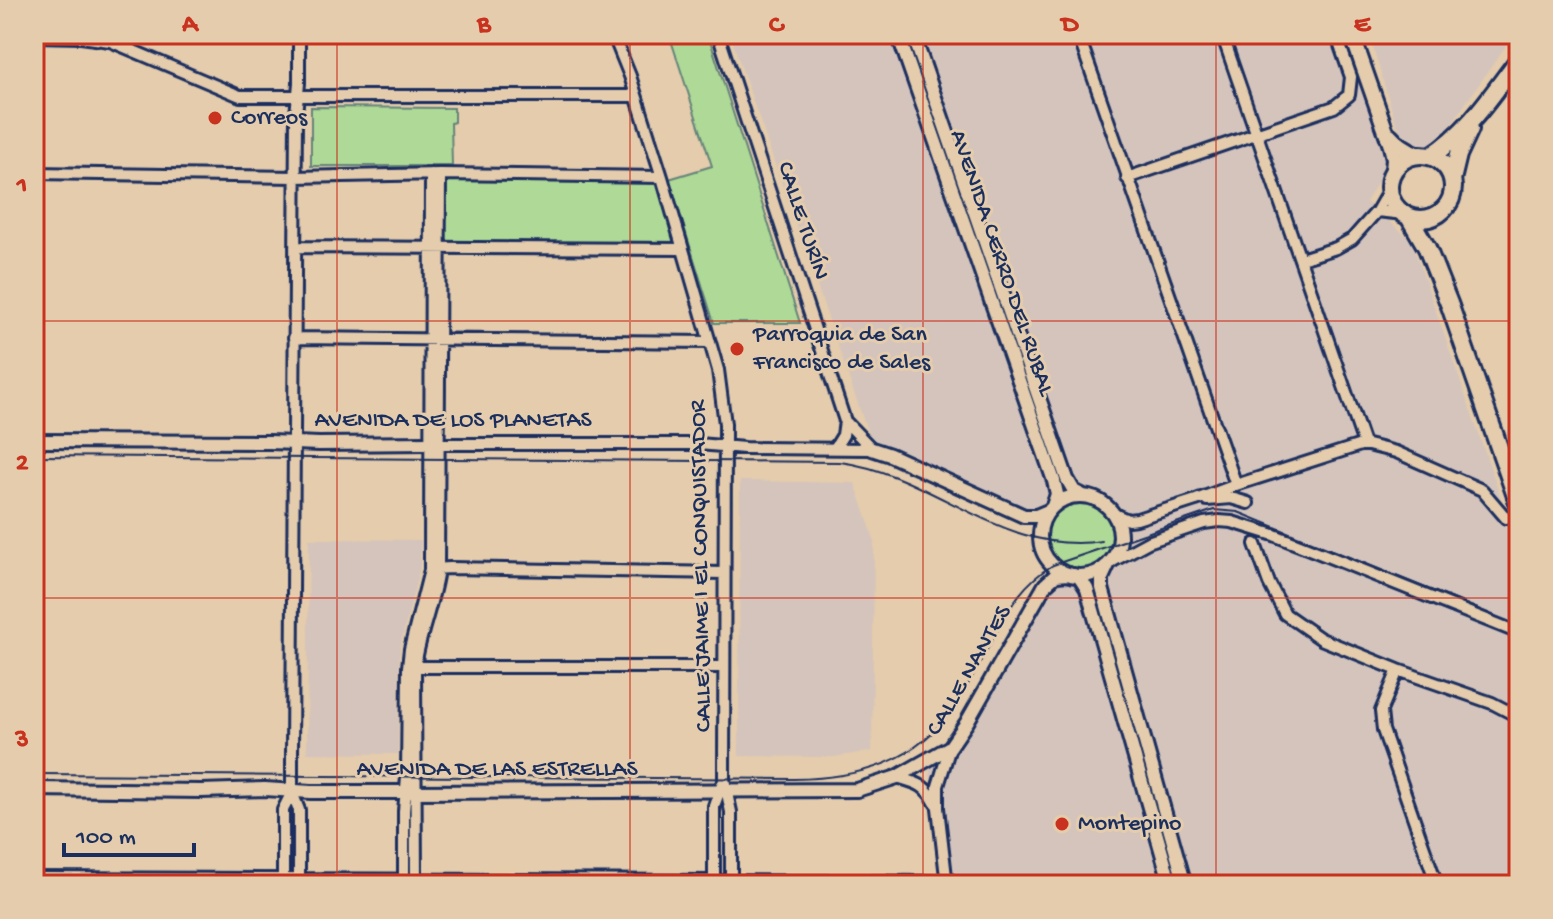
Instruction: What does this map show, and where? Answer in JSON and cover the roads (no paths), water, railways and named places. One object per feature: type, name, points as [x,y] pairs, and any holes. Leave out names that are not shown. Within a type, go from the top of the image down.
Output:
[{"type":"main road","points":[[1352,34],[1394,158],[1389,181],[1391,202],[1407,216],[1427,248],[1519,505]]},
{"type":"main road","points":[[1393,171],[1409,157],[1425,156],[1456,137],[1519,59]]},
{"type":"main road","points":[[1450,306],[1433,247],[1436,223],[1448,204],[1458,155],[1479,112]]},
{"type":"main road","points":[[1385,128],[1397,144],[1408,151],[1441,162],[1452,180]]},
{"type":"main road","points":[[1407,216],[1424,219],[1443,210]]},
{"type":"street","points":[[299,34],[295,177],[292,791],[299,810],[299,882]]},
{"type":"street","name":"CALLE JAIME I EL CONQUISTADOR","points":[[613,34],[662,177],[718,370],[725,424],[723,788],[731,812],[731,883]]},
{"type":"street","name":"CALLE TURÍN","points":[[718,34],[845,421],[872,449],[1024,516],[1036,516],[1052,508]]},
{"type":"street","name":"AVENIDA CERRO DEL RUBAL","points":[[898,34],[1054,481],[1057,494],[1052,508]]},
{"type":"street","name":"AVENIDA CERRO DEL RUBAL","points":[[913,34],[1067,479],[1074,491],[1084,496]]},
{"type":"street","points":[[1078,34],[1236,485]]},
{"type":"street","points":[[1222,34],[1364,444]]},
{"type":"street","points":[[1127,178],[1334,107],[1349,95],[1351,77],[1336,34]]},
{"type":"street","points":[[34,36],[110,41],[240,96],[636,96]]},
{"type":"street","points":[[34,173],[662,177]]},
{"type":"street","points":[[416,882],[411,792],[411,667],[436,581],[436,174]]},
{"type":"street","points":[[1301,259],[1336,248],[1352,239],[1377,211],[1389,190]]},
{"type":"street","points":[[1377,211],[1407,216]]},
{"type":"street","points":[[295,247],[683,249]]},
{"type":"street","points":[[294,338],[710,342]]},
{"type":"street","points":[[835,448],[843,435],[845,421]]},
{"type":"street","name":"AVENIDA DE LOS PLANETAS","points":[[34,441],[699,444],[872,449]]},
{"type":"street","points":[[1171,885],[1087,589],[1080,578],[1053,565],[1042,546],[1041,526],[1052,508],[1071,497],[1084,496],[1100,502],[1114,514],[1128,520],[1137,519],[1364,444],[1396,452],[1482,490],[1506,518]]},
{"type":"street","points":[[1196,500],[1231,498],[1248,503]]},
{"type":"street","points":[[1114,514],[1119,542],[1102,578],[1102,588],[1185,885]]},
{"type":"street","points":[[1071,574],[1093,573],[1148,542],[1204,523],[1232,522],[1519,633]]},
{"type":"street","points":[[1250,528],[1269,583],[1285,614],[1321,639],[1492,703],[1519,717]]},
{"type":"street","points":[[1255,544],[1261,535],[1267,533]]},
{"type":"street","points":[[434,569],[724,573]]},
{"type":"street","name":"CALLE NANTES","points":[[947,883],[938,808],[939,777],[950,747],[1045,585],[1056,575],[1071,574]]},
{"type":"street","points":[[411,667],[723,667]]},
{"type":"street","points":[[1398,670],[1381,711],[1383,730],[1437,885]]},
{"type":"street","name":"AVENIDA DE LAS ESTRELLAS","points":[[34,789],[311,792],[723,788],[857,790],[897,777],[950,747]]},
{"type":"street","points":[[897,777],[923,786],[938,808]]},
{"type":"street","name":"CALLE JAIME I EL CONQUISTADOR","points":[[714,883],[713,810],[723,788]]},
{"type":"street","points":[[283,882],[283,810],[292,791]]},
{"type":"street","points":[[404,882],[404,811],[411,792]]},
{"type":"street","points":[[34,878],[283,882],[947,883]]},
{"type":"tram line","points":[[34,456],[840,462],[874,469],[1000,526],[1033,537],[1066,543],[1102,541]]},
{"type":"tram line","points":[[34,774],[794,779],[842,775],[905,754],[940,725],[965,690],[1010,608],[1042,572],[1053,565],[1214,510],[1238,512],[1490,614]]},
{"type":"place","name":"Correos","points":[[215,118]]},
{"type":"place","name":"Parroquia de San Francisco de Sales","points":[[737,349]]},
{"type":"place","name":"Montepino","points":[[1062,824]]}]
